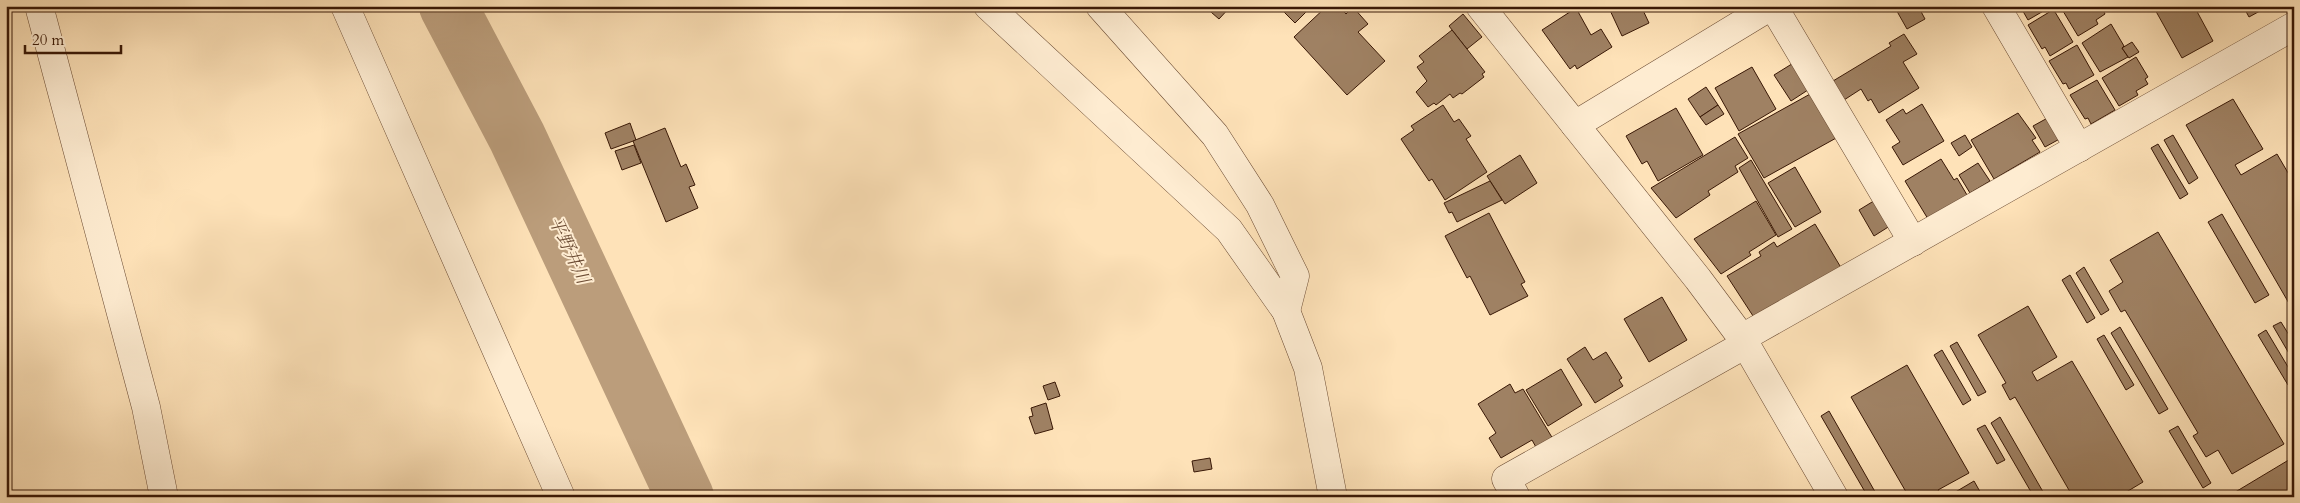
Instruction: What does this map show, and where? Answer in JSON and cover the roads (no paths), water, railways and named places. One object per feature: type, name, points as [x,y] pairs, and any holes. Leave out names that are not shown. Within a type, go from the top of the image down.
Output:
[{"type":"street","points":[[40,6],[146,407],[164,497]]},
{"type":"street","points":[[346,6],[560,497]]},
{"type":"street","points":[[988,6],[1229,230],[1286,311],[1308,368],[1333,497]]},
{"type":"street","points":[[1100,6],[1216,135],[1260,205],[1295,276],[1286,311]]},
{"type":"street","points":[[1480,6],[1698,279],[1744,341],[1834,497]]},
{"type":"street","points":[[1575,125],[1772,6],[1913,242]]},
{"type":"street","points":[[1996,6],[2079,148]]},
{"type":"street","points":[[1516,497],[1506,480],[1913,242],[2294,26]]},
{"type":"waterway","name":"平野井川","points":[[448,6],[517,137],[685,497]]}]
